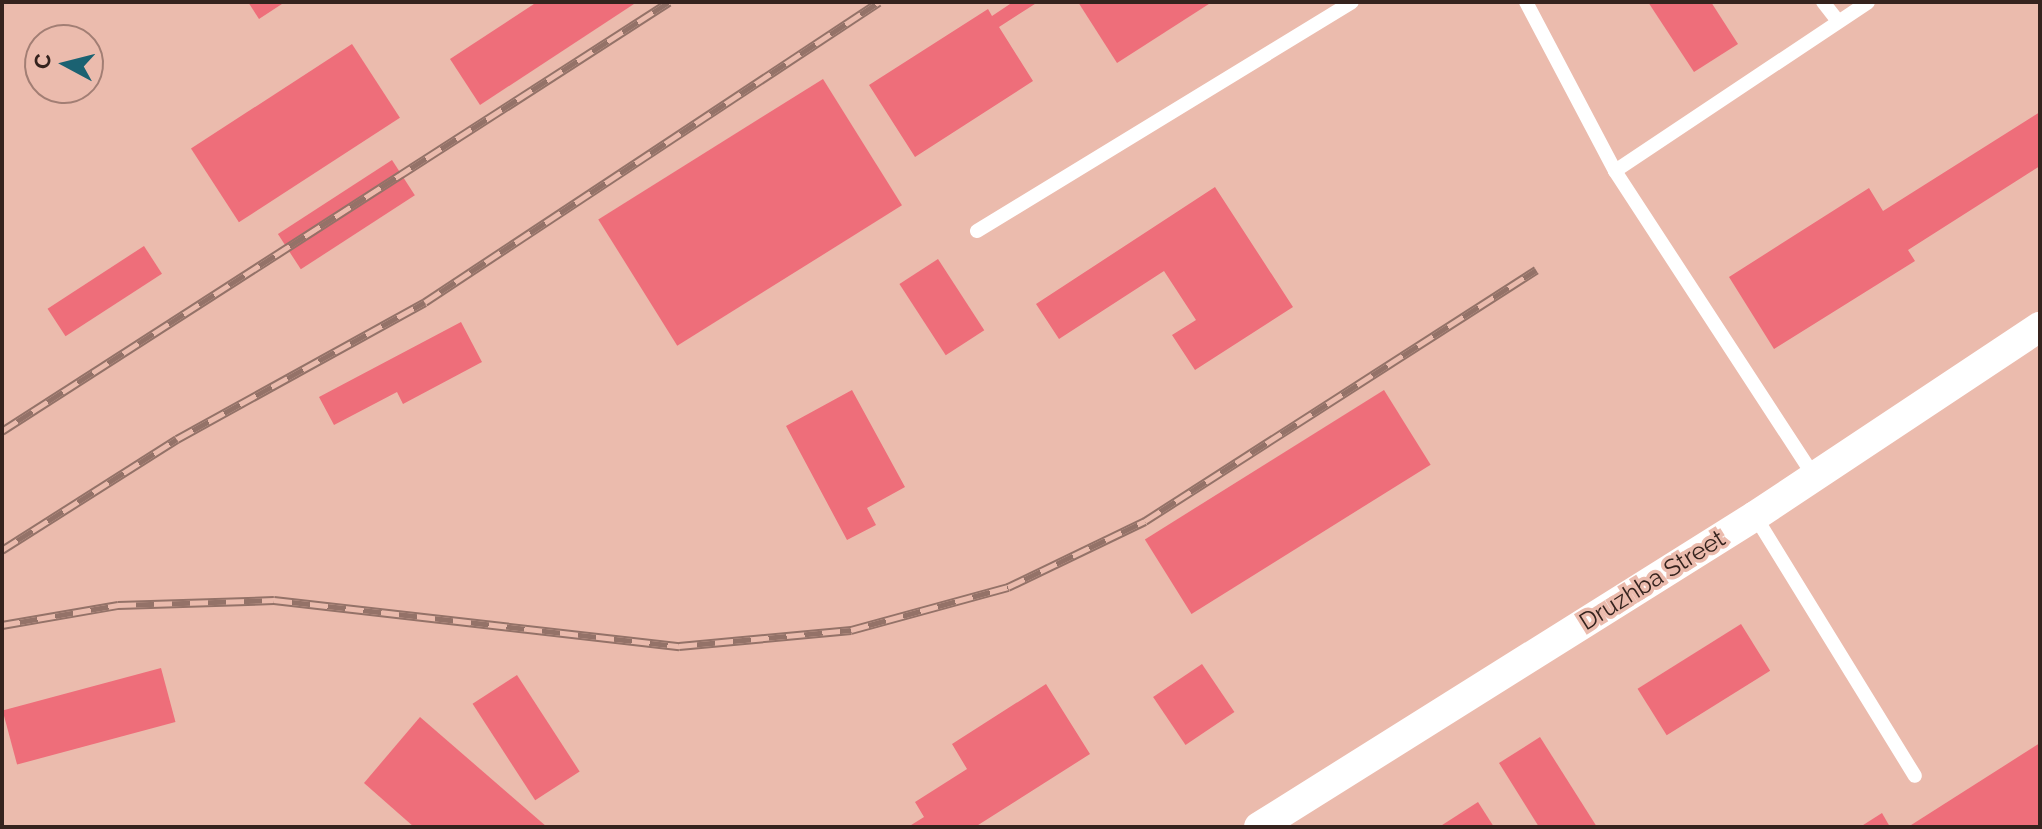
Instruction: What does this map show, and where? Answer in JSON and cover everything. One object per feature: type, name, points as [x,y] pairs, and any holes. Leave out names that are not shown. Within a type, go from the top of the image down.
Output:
[{"type":"street","name":"Druzhba Street","points":[[1259,827],[1755,516],[2040,327]]},
{"type":"lane","points":[[977,231],[1352,2]]},
{"type":"lane","points":[[1526,2],[1615,171],[1814,476]]},
{"type":"lane","points":[[1823,2],[1838,21]]},
{"type":"lane","points":[[1615,171],[1868,2]]},
{"type":"lane","points":[[1755,516],[1915,776]]},
{"type":"building","points":[[248,2],[285,2],[259,19]]},
{"type":"building","points":[[537,2],[637,2],[480,105],[450,59]]},
{"type":"building","points":[[1013,2],[1038,2],[999,27],[1033,81],[915,157],[869,85],[988,9],[992,16]]},
{"type":"building","points":[[1078,2],[1212,2],[1117,63]]},
{"type":"building","points":[[1648,2],[1711,2],[1738,44],[1694,72]]},
{"type":"building","points":[[352,44],[400,118],[239,222],[191,149]]},
{"type":"building","points":[[823,79],[902,205],[677,346],[598,219]]},
{"type":"building","points":[[2040,112],[2040,166],[1908,250],[1915,261],[1774,349],[1729,277],[1869,188],[1883,211]]},
{"type":"building","points":[[392,160],[415,195],[301,269],[278,234]]},
{"type":"building","points":[[1215,187],[1293,307],[1195,370],[1172,335],[1196,320],[1164,271],[1059,339],[1036,304]]},
{"type":"building","points":[[144,246],[162,274],[66,336],[48,309]]},
{"type":"building","points":[[938,259],[984,330],[946,355],[899,284]]},
{"type":"building","points":[[461,322],[482,362],[403,404],[397,392],[334,425],[319,397]]},
{"type":"building","points":[[852,390],[905,487],[867,508],[876,525],[847,540],[786,426]]},
{"type":"building","points":[[1384,390],[1431,465],[1191,614],[1145,539]]},
{"type":"building","points":[[1741,624],[1770,671],[1667,735],[1638,689]]},
{"type":"building","points":[[1202,664],[1234,712],[1186,745],[1153,697]]},
{"type":"building","points":[[161,668],[175,722],[17,765],[3,710]]},
{"type":"building","points":[[517,675],[580,771],[535,800],[473,704]]},
{"type":"building","points":[[1046,684],[1090,754],[975,827],[908,827],[924,817],[915,802],[967,769],[952,744]]},
{"type":"building","points":[[420,717],[547,827],[414,827],[364,783]]},
{"type":"building","points":[[1540,737],[1597,827],[1539,827],[1499,763]]},
{"type":"building","points":[[2040,743],[2040,827],[1908,827]]},
{"type":"building","points":[[1478,802],[1494,827],[1439,827]]},
{"type":"building","points":[[1882,813],[1890,827],[1860,827]]},
{"type":"railway","points":[[2,431],[669,2]]},
{"type":"railway","points":[[2,550],[177,439],[425,302],[879,2]]},
{"type":"railway","points":[[2,625],[118,605],[274,600],[679,646],[851,630],[1008,587],[1145,521],[1536,270]]}]
